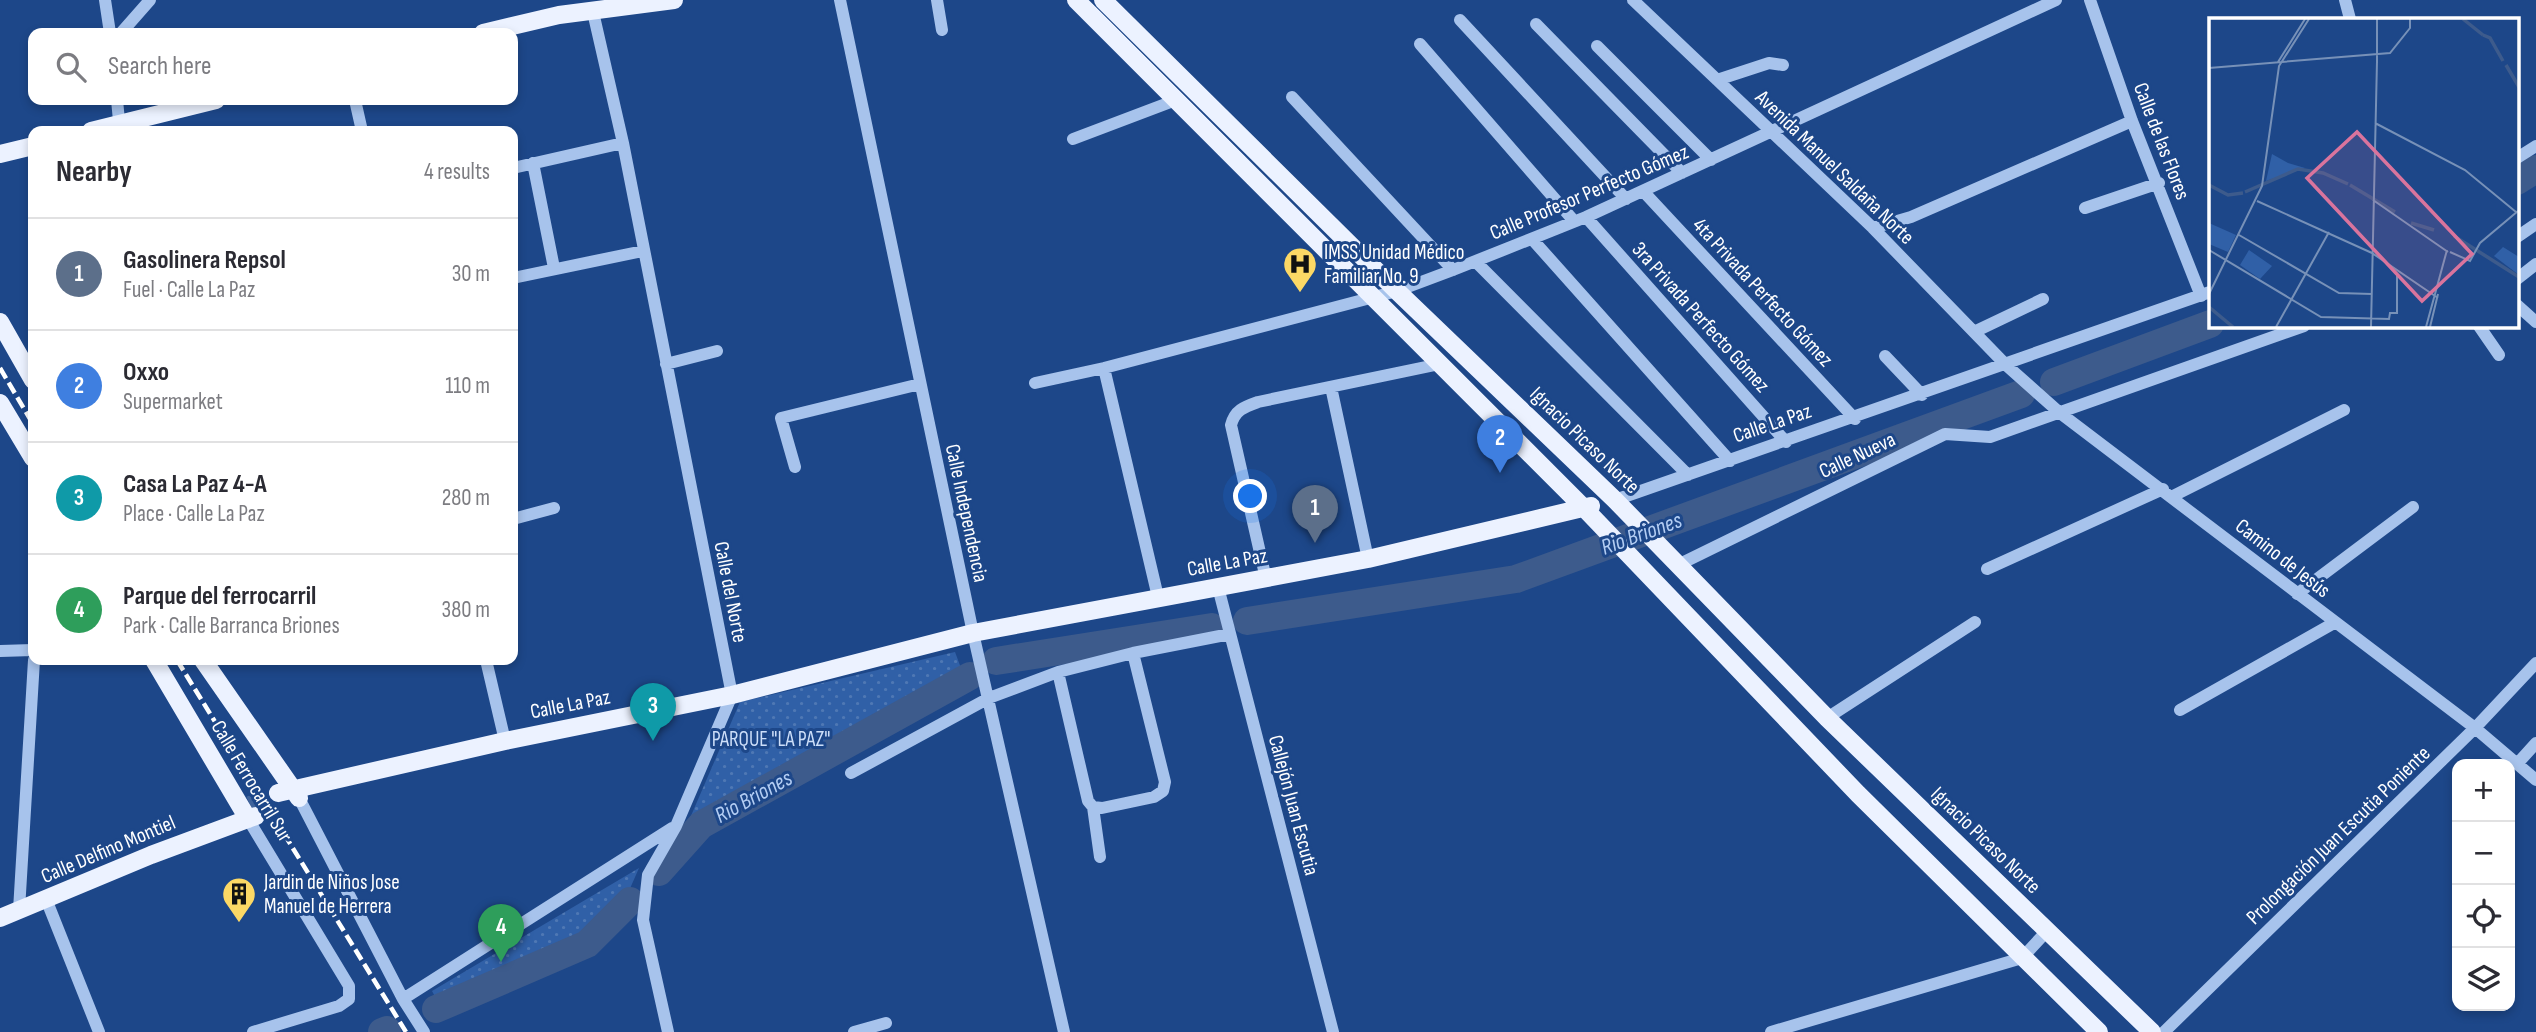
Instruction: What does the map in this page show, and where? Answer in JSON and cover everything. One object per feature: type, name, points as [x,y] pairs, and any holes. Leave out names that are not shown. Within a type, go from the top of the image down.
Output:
[{"type":"main road","points":[[544,0],[559,15]]},
{"type":"main road","points":[[504,28],[559,15],[674,0]]},
{"type":"main road","points":[[1076,0],[1584,508],[1858,794],[2099,1032]]},
{"type":"main road","name":"Ignacio Picaso Norte","points":[[1103,0],[1397,291],[1615,500],[1827,718],[2152,1032]]},
{"type":"main road","points":[[126,126],[199,105]]},
{"type":"main road","points":[[0,154],[28,147]]},
{"type":"main road","points":[[0,322],[28,371]]},
{"type":"main road","points":[[0,403],[28,450]]},
{"type":"main road","name":"Calle La Paz","points":[[293,794],[505,740],[732,695],[973,633],[1368,559],[1615,500]]},
{"type":"main road","name":"Calle Ferrocarril Sur","points":[[157,665],[246,814]]},
{"type":"main road","points":[[206,665],[293,794]]},
{"type":"main road","name":"Calle Delfino Montiel","points":[[0,918],[246,814]]},
{"type":"street","points":[[105,0],[109,28]]},
{"type":"street","points":[[125,28],[150,0]]},
{"type":"street","name":"Calle Independencia","points":[[840,0],[973,633],[1064,1032]]},
{"type":"street","points":[[937,0],[942,30]]},
{"type":"street","name":"Avenida Manuel Saldaña Norte","points":[[1633,0],[1872,228],[2006,365]]},
{"type":"street","name":"Calle Profesor Perfecto Gómez","points":[[1035,383],[1104,368],[1397,291],[1453,271],[1626,199],[2056,0]]},
{"type":"street","name":"Calle de las Flores","points":[[2090,0],[2132,121],[2206,294]]},
{"type":"street","points":[[2345,0],[2350,18]]},
{"type":"street","name":"Calle del Norte","points":[[593,12],[623,143],[732,695]]},
{"type":"street","points":[[1460,20],[1626,199]]},
{"type":"street","points":[[1536,24],[1682,173]]},
{"type":"street","name":"3ra Privada Perfecto Gómez","points":[[1420,44],[1786,442]]},
{"type":"street","points":[[1597,46],[1711,160]]},
{"type":"street","points":[[1717,80],[1769,63],[1783,65]]},
{"type":"street","points":[[1292,97],[1453,271]]},
{"type":"street","points":[[1073,139],[1176,100]]},
{"type":"street","points":[[117,105],[119,126]]},
{"type":"street","points":[[356,105],[361,126]]},
{"type":"street","points":[[1872,228],[1911,217],[2132,121]]},
{"type":"street","points":[[518,167],[623,143]]},
{"type":"street","points":[[2518,157],[2536,146]]},
{"type":"street","points":[[533,163],[554,268]]},
{"type":"street","points":[[2085,208],[2159,183]]},
{"type":"street","name":"4ta Privada Perfecto Gómez","points":[[1643,191],[1855,419]]},
{"type":"street","points":[[2518,236],[2536,224]]},
{"type":"street","points":[[1532,239],[1730,461]]},
{"type":"street","points":[[518,277],[643,251]]},
{"type":"street","points":[[1476,262],[1688,475]]},
{"type":"street","points":[[2518,278],[2536,264]]},
{"type":"street","name":"Calle La Paz","points":[[1615,500],[1855,419],[2206,294]]},
{"type":"street","points":[[1974,332],[2043,299]]},
{"type":"street","points":[[2518,305],[2536,323]]},
{"type":"street","name":"Calle Nueva","points":[[1678,565],[1760,522],[1945,434],[1990,438],[2301,327]]},
{"type":"street","points":[[2480,327],[2499,355]]},
{"type":"street","points":[[666,364],[717,351]]},
{"type":"street","points":[[1885,356],[1922,395]]},
{"type":"street","points":[[1266,579],[1231,425],[1233,416],[1241,408],[1258,402],[1440,364]]},
{"type":"street","name":"Camino de Jesús","points":[[2006,365],[2060,413],[2168,493],[2334,623],[2475,727],[2536,780]]},
{"type":"street","points":[[1104,368],[1158,597]]},
{"type":"street","points":[[795,467],[781,418],[920,384]]},
{"type":"street","points":[[1331,387],[1368,559]]},
{"type":"street","points":[[1987,569],[2168,493],[2344,410]]},
{"type":"street","points":[[2297,594],[2413,507]]},
{"type":"street","points":[[518,518],[554,508]]},
{"type":"street","name":"Callejón Juan Escutia","points":[[1218,587],[1333,1032]]},
{"type":"street","points":[[1827,718],[1975,622]]},
{"type":"street","points":[[2180,710],[2334,623]]},
{"type":"street","points":[[851,772],[989,698],[1058,672],[1133,653],[1230,634]]},
{"type":"street","points":[[0,651],[28,650]]},
{"type":"street","points":[[1093,807],[1101,808],[1154,797],[1163,792],[1165,782],[1133,653]]},
{"type":"street","name":"Prolongación Juan Escutia Poniente","points":[[2164,1032],[2475,727],[2536,663]]},
{"type":"street","points":[[19,910],[34,665]]},
{"type":"street","points":[[487,665],[505,740]]},
{"type":"street","points":[[1058,672],[1088,800],[1093,807],[1100,857]]},
{"type":"street","points":[[668,1032],[643,920],[648,875],[676,826],[732,695]]},
{"type":"street","points":[[2517,764],[2536,743]]},
{"type":"street","points":[[293,794],[403,999],[424,1032]]},
{"type":"street","name":"Calle Ferrocarril Sur","points":[[246,814],[349,986],[349,999],[339,1006],[253,1032]]},
{"type":"street","points":[[403,999],[676,826]]},
{"type":"street","points":[[46,899],[99,1032]]},
{"type":"street","points":[[1771,1032],[2022,958],[2047,931]]},
{"type":"street","points":[[854,1032],[886,1023]]},
{"type":"green space","name":"PARQUE \"LA PAZ\"","points":[[955,652],[965,679],[684,832],[740,702]]},
{"type":"green space","points":[[639,868],[628,893],[584,933],[438,1002],[432,991]]},
{"type":"waterway","name":"Rio Briones","points":[[2518,180],[2536,169]]},
{"type":"waterway","name":"Rio Briones","points":[[2054,382],[2209,324]]},
{"type":"waterway","name":"Rio Briones","points":[[1247,621],[1516,579],[2021,394]]},
{"type":"waterway","name":"Rio Briones","points":[[996,661],[1212,627]]},
{"type":"waterway","name":"Rio Briones","points":[[659,872],[701,825],[970,676]]},
{"type":"waterway","name":"Rio Briones","points":[[436,1009],[587,944],[630,901]]},
{"type":"waterway","name":"Rio Briones","points":[[382,1032],[387,1030]]},
{"type":"tunnel","points":[[250,805],[278,793]]},
{"type":"railway","points":[[0,368],[28,416]]},
{"type":"railway","points":[[180,665],[406,1032]]},
{"type":"place","name":"IMSS Unidad Médico Familiar No. 9","points":[[1300,294]]},
{"type":"place","name":"Oxxo","points":[[1500,473]]},
{"type":"place","name":"Gasolinera Repsol","points":[[1315,543]]},
{"type":"place","name":"Casa La Paz 4-A","points":[[653,741]]},
{"type":"place","name":"Jardin de Niños Jose Manuel de Herrera","points":[[239,924]]},
{"type":"place","name":"Parque del ferrocarril","points":[[501,962]]}]
